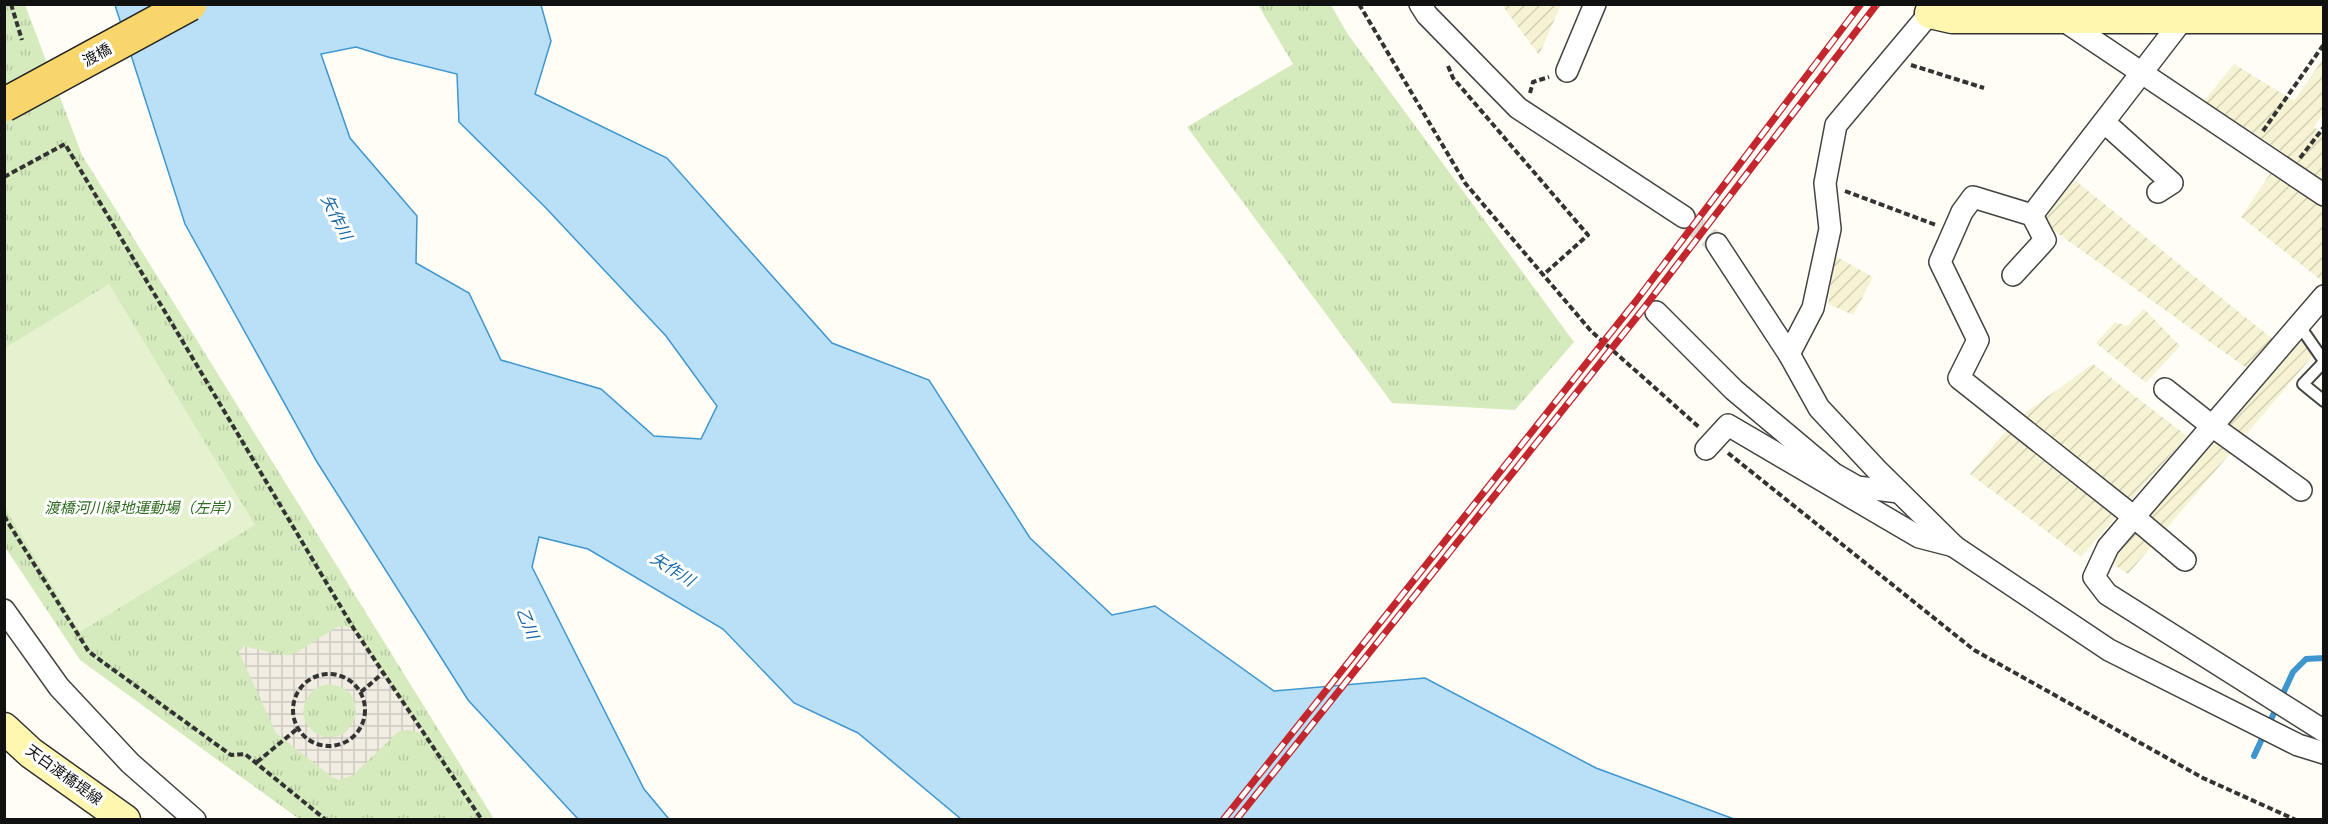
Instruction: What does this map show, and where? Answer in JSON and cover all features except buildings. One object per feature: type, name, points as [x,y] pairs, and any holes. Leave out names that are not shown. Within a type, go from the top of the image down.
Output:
[{"type":"main road","name":"渡橋","points":[[4,105],[190,4]]},
{"type":"street","points":[[1420,4],[1525,112],[1684,217]]},
{"type":"street","points":[[1567,71],[1595,4]]},
{"type":"street","points":[[2063,10],[2142,72],[2324,195]]},
{"type":"street","points":[[1789,354],[1813,308],[1828,240],[1830,229],[1825,183],[1836,125],[1930,13],[1952,18],[2063,10],[2183,19],[2257,12],[2324,18]]},
{"type":"street","points":[[2032,215],[2183,19]]},
{"type":"street","points":[[2104,122],[2172,183],[2158,192]]},
{"type":"street","points":[[2013,274],[2045,240],[2032,215],[1973,197],[1962,212],[1940,262],[1978,340],[1959,378],[2185,560]]},
{"type":"street","points":[[1717,244],[1789,354],[1819,408],[1955,547],[2109,650],[2298,745],[2324,753]]},
{"type":"street","points":[[2324,296],[2109,547],[2094,577],[2107,594],[2324,731]]},
{"type":"street","points":[[1656,312],[1734,390],[1834,474],[1857,487],[1899,492]]},
{"type":"street","points":[[2166,389],[2212,426],[2301,490]]},
{"type":"street","points":[[1706,449],[1728,426],[1919,537],[1955,547]]},
{"type":"street","points":[[4,610],[59,687],[129,763],[195,819]]},
{"type":"street","name":"天白渡橋堤線","points":[[4,728],[31,753],[125,819]]},
{"type":"lane","points":[[2299,325],[2324,361],[2303,384],[2324,401]]},
{"type":"path","points":[[11,4],[22,40]]},
{"type":"path","points":[[2252,147],[2324,44]]},
{"type":"path","points":[[1445,57],[1453,78],[1588,236],[1543,274]]},
{"type":"path","points":[[1893,59],[1984,88]]},
{"type":"path","points":[[1525,112],[1533,82],[1567,71]]},
{"type":"path","points":[[2290,172],[2324,128]]},
{"type":"path","points":[[4,177],[65,144],[354,629],[482,819]]},
{"type":"path","points":[[1825,183],[1954,231]]},
{"type":"path","points":[[4,516],[89,652],[231,755],[245,753],[326,819]]},
{"type":"path","points":[[361,692],[383,673]]},
{"type":"path","points":[[336,674],[346,677],[361,692],[364,700],[364,719],[361,728],[347,742],[320,746],[303,736],[297,729],[292,709],[294,699],[299,689],[315,676],[336,674]]},
{"type":"path","points":[[257,762],[297,729]]},
{"type":"shaded area","points":[[1502,5],[1561,5],[1539,55]]},
{"type":"shaded area","points":[[2323,59],[2323,114],[2314,127],[2323,135],[2323,282],[2241,217],[2284,153],[2204,101],[2234,64],[2294,101]]},
{"type":"shaded area","points":[[2067,174],[2275,341],[2249,370],[2032,215]]},
{"type":"shaded area","points":[[1835,256],[1873,277],[1853,315],[1828,304]]},
{"type":"shaded area","points":[[2144,309],[2180,346],[2146,383],[2096,343],[2115,322],[2127,326]]},
{"type":"shaded area","points":[[2297,337],[2315,353],[2128,574],[2107,560]]},
{"type":"shaded area","points":[[2093,364],[2187,436],[2081,557],[1970,474],[2015,420]]},
{"type":"shaded area","points":[[344,626],[354,629],[424,734],[409,730],[399,731],[353,775],[339,780],[276,733],[239,652],[244,646],[289,655],[298,652],[335,628]],"holes":[[[330,684],[350,693],[355,703],[356,714],[345,733],[335,737],[324,737],[314,732],[306,724],[303,713],[305,702],[310,693],[319,686]]]},
{"type":"green space","name":"渡橋河川緑地運動場（左岸）","points":[[4,5],[25,5],[82,155],[494,819],[299,819],[80,660],[5,547]]},
{"type":"green space","points":[[1258,5],[1331,5],[1347,33],[1574,342],[1515,410],[1392,403],[1187,127],[1293,64]]},
{"type":"green space","points":[[109,284],[255,525],[80,632],[5,508],[5,348]]},
{"type":"water","points":[[115,5],[541,5],[551,41],[535,94],[667,158],[832,343],[929,380],[1030,538],[1112,615],[1155,606],[1274,691],[1425,678],[1596,768],[1734,819],[961,819],[858,733],[794,703],[723,629],[588,549],[539,537],[532,567],[644,789],[669,819],[578,819],[468,700],[317,462],[185,224]],"holes":[[[356,47],[457,74],[459,122],[545,207],[666,336],[717,406],[701,439],[654,436],[601,389],[501,360],[469,293],[416,263],[417,216],[350,138],[321,54]]]},
{"type":"waterway","points":[[2254,756],[2293,672],[2306,659],[2324,658]]},
{"type":"tunnel","points":[[1684,217],[1717,244]]},
{"type":"railway","points":[[1223,820],[1636,301],[1861,4]]},
{"type":"railway","points":[[1236,820],[1644,308],[1877,4]]},
{"type":"water label","name":"矢作川","points":[[337,217]]},
{"type":"water label","name":"矢作川","points":[[673,569]]},
{"type":"water label","name":"乙川","points":[[528,623]]}]
